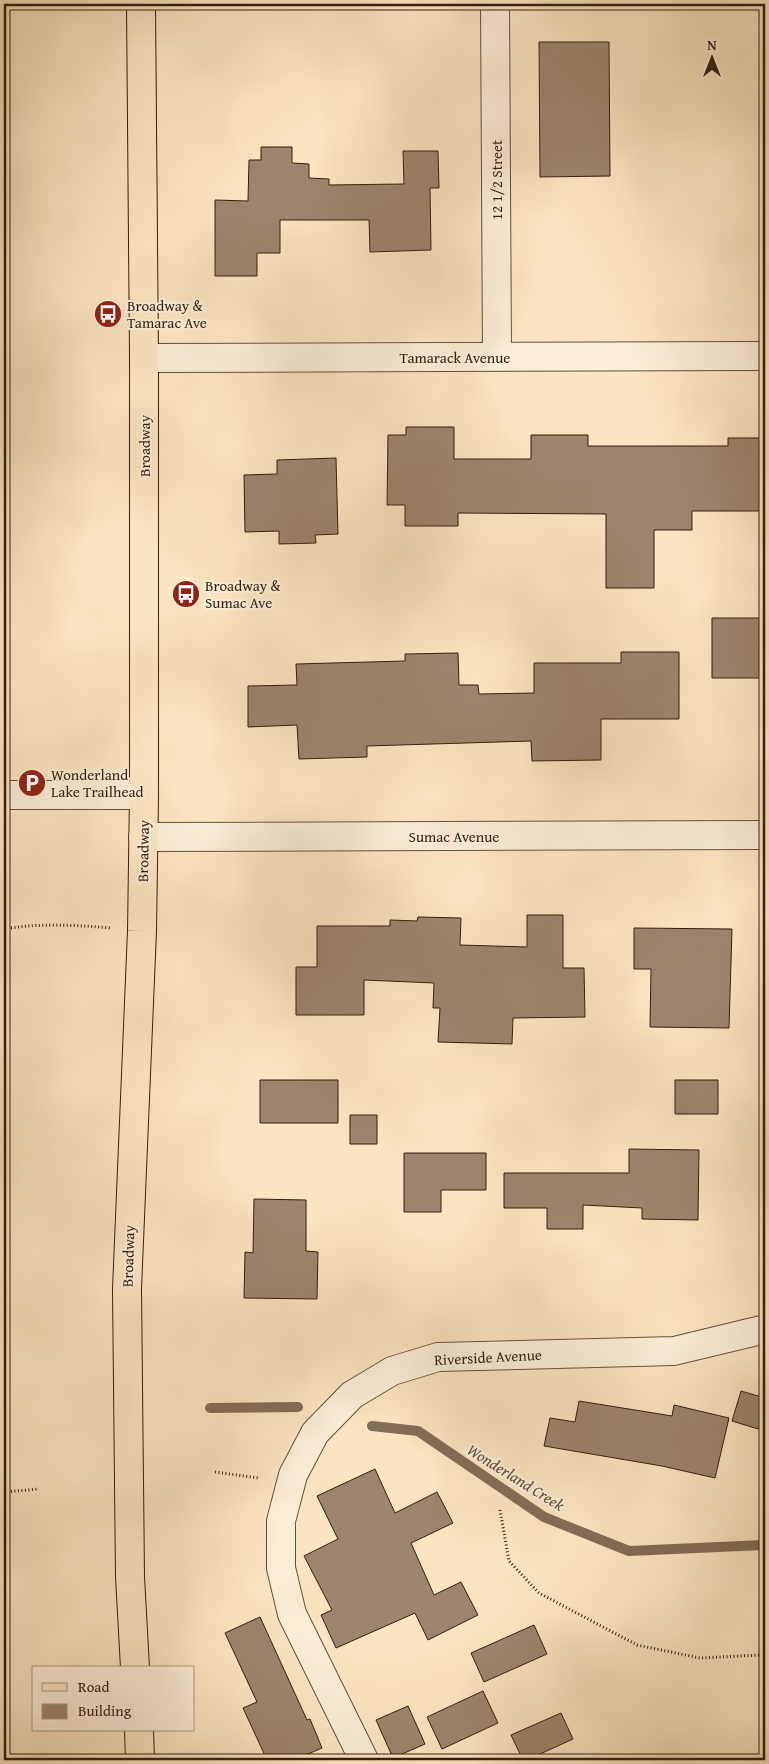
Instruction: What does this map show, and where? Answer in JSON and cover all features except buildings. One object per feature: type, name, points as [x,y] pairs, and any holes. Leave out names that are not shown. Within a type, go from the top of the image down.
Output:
[{"type":"main road","name":"Broadway","points":[[135,1666],[130,1577],[127,1290],[142,930],[144,795],[144,358],[141,4]]},
{"type":"main road","points":[[139,1732],[140,1760]]},
{"type":"street","name":"12 1/2 Street","points":[[494,4],[497,356]]},
{"type":"street","name":"Tamarack Avenue","points":[[144,358],[765,356]]},
{"type":"street","points":[[4,795],[144,795]]},
{"type":"street","name":"Sumac Avenue","points":[[143,837],[765,835]]},
{"type":"street","name":"Riverside Avenue","points":[[364,1760],[292,1614],[281,1568],[281,1521],[293,1475],[315,1433],[352,1395],[392,1371],[438,1357],[674,1352],[765,1328]]},
{"type":"path","points":[[4,929],[28,925],[60,924],[142,930]]},
{"type":"path","points":[[216,1472],[261,1478],[290,1486]]},
{"type":"path","points":[[4,1492],[40,1489]]},
{"type":"path","points":[[500,1510],[509,1561],[540,1593],[637,1646],[700,1658],[761,1655]]},
{"type":"path","points":[[4,1758],[11,1760]]},
{"type":"waterway","name":"Wonderland Creek","points":[[210,1408],[298,1407]]},
{"type":"waterway","name":"Wonderland Creek","points":[[372,1426],[418,1431],[544,1517],[629,1551],[765,1545]]},
{"type":"place","name":"Broadway & Tamarac Ave","points":[[108,314]]},
{"type":"place","name":"Broadway & Sumac Ave","points":[[186,594]]},
{"type":"place","name":"Wonderland Lake Trailhead","points":[[32,783]]}]
